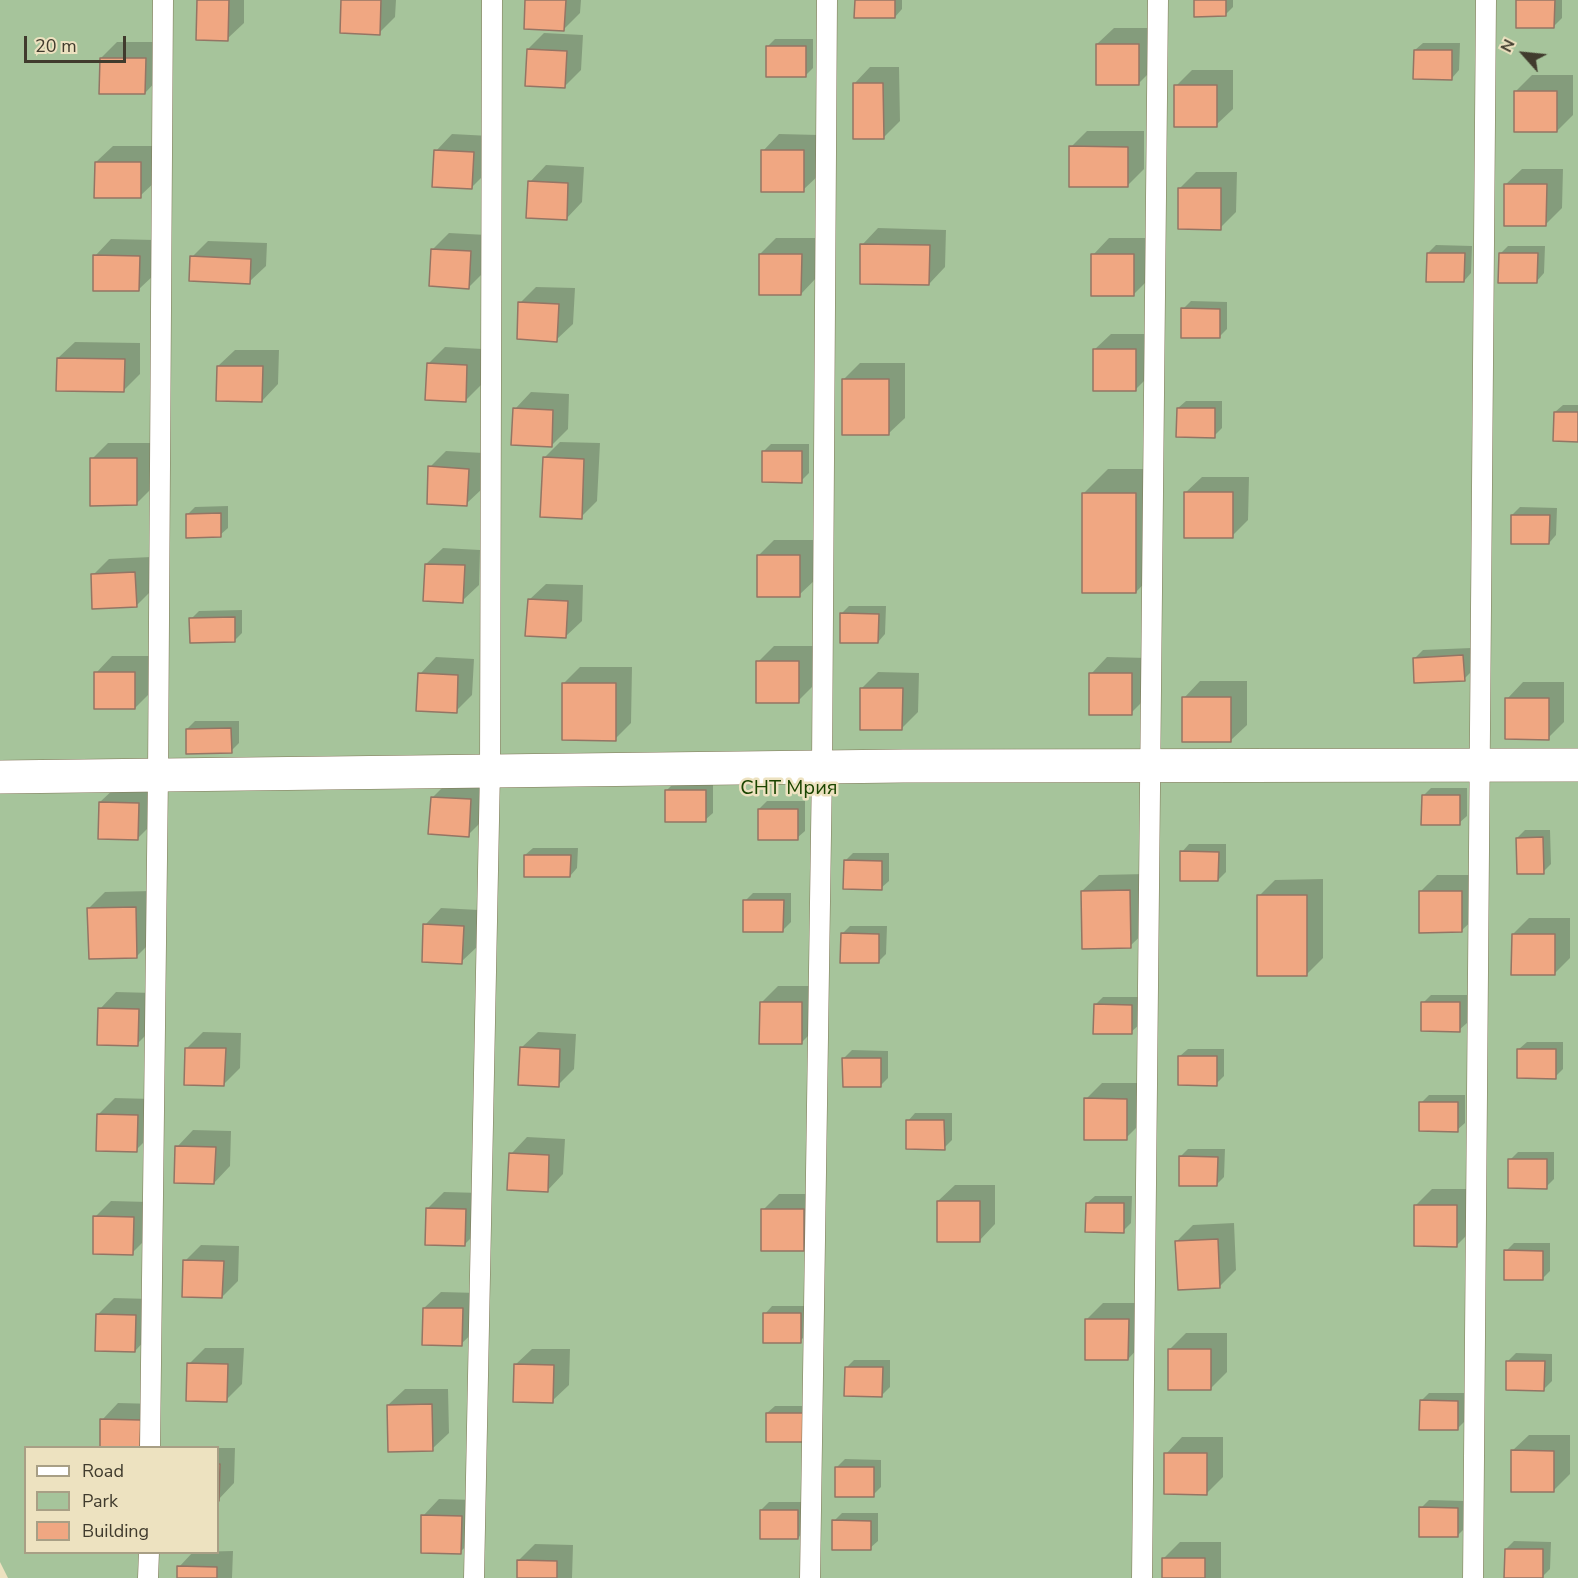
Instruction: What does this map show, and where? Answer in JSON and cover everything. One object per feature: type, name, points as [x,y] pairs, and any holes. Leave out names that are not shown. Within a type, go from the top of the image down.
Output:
[{"type":"street","points":[[0,777],[822,767],[1578,765]]},
{"type":"lane","points":[[150,1446],[158,775],[163,0]]},
{"type":"lane","points":[[474,1578],[490,770],[492,0]]},
{"type":"lane","points":[[810,1578],[822,767],[827,0]]},
{"type":"lane","points":[[1142,1578],[1158,0]]},
{"type":"lane","points":[[1473,1578],[1486,0]]},
{"type":"lane","points":[[148,1554],[148,1578]]},
{"type":"green space","name":"СНТ Мрия","points":[[0,0],[1578,0],[1578,1578],[8,1578],[0,1562]]},
{"type":"building","points":[[197,0],[229,0],[228,41],[196,40]]},
{"type":"building","points":[[341,0],[381,0],[380,35],[340,33]]},
{"type":"building","points":[[525,0],[566,0],[564,31],[524,29]]},
{"type":"building","points":[[855,0],[895,0],[895,18],[854,18]]},
{"type":"building","points":[[1194,0],[1226,0],[1226,16],[1194,17]]},
{"type":"building","points":[[1516,0],[1555,0],[1554,28],[1516,28]]},
{"type":"building","points":[[1096,44],[1139,44],[1139,85],[1096,85]]},
{"type":"building","points":[[766,46],[806,46],[806,77],[766,77]]},
{"type":"building","points":[[527,49],[567,51],[565,88],[525,86]]},
{"type":"building","points":[[1414,50],[1452,50],[1452,80],[1413,79]]},
{"type":"building","points":[[100,58],[146,58],[145,94],[99,94]]},
{"type":"building","points":[[853,83],[883,83],[884,139],[853,139]]},
{"type":"building","points":[[1174,85],[1217,85],[1217,127],[1174,127]]},
{"type":"building","points":[[1514,91],[1557,91],[1557,132],[1514,132]]},
{"type":"building","points":[[1069,146],[1128,147],[1128,187],[1069,187]]},
{"type":"building","points":[[434,150],[474,152],[472,189],[432,187]]},
{"type":"building","points":[[761,150],[804,150],[804,192],[761,192]]},
{"type":"building","points":[[95,162],[141,162],[141,198],[94,198]]},
{"type":"building","points":[[528,181],[568,183],[567,220],[526,218]]},
{"type":"building","points":[[1504,184],[1547,184],[1546,226],[1504,226]]},
{"type":"building","points":[[1178,188],[1221,188],[1221,230],[1178,229]]},
{"type":"building","points":[[860,244],[930,245],[929,285],[860,284]]},
{"type":"building","points":[[431,249],[471,251],[469,289],[429,286]]},
{"type":"building","points":[[1427,253],[1465,253],[1464,282],[1426,282]]},
{"type":"building","points":[[1499,253],[1538,253],[1537,283],[1498,283]]},
{"type":"building","points":[[759,254],[802,254],[801,295],[759,295]]},
{"type":"building","points":[[1091,254],[1134,254],[1134,296],[1091,296]]},
{"type":"building","points":[[93,255],[140,256],[139,291],[93,291]]},
{"type":"building","points":[[190,256],[251,259],[250,284],[189,281]]},
{"type":"building","points":[[518,302],[559,304],[557,342],[517,339]]},
{"type":"building","points":[[1181,308],[1220,309],[1220,338],[1181,338]]},
{"type":"building","points":[[1093,349],[1136,349],[1136,391],[1093,391]]},
{"type":"building","points":[[57,358],[125,359],[124,392],[56,391]]},
{"type":"building","points":[[427,363],[467,365],[466,402],[425,400]]},
{"type":"building","points":[[217,366],[263,366],[262,402],[216,401]]},
{"type":"building","points":[[842,379],[889,379],[889,435],[842,435]]},
{"type":"building","points":[[513,408],[553,410],[552,447],[511,445]]},
{"type":"building","points":[[1177,408],[1215,408],[1215,438],[1176,437]]},
{"type":"building","points":[[1554,412],[1578,412],[1578,442],[1553,441]]},
{"type":"building","points":[[762,451],[802,451],[802,483],[762,482]]},
{"type":"building","points":[[543,457],[584,459],[582,519],[540,517]]},
{"type":"building","points":[[90,458],[137,458],[137,505],[90,506]]},
{"type":"building","points":[[428,466],[469,469],[467,506],[427,504]]},
{"type":"building","points":[[1184,492],[1233,492],[1233,538],[1184,538]]},
{"type":"building","points":[[1082,493],[1136,493],[1136,593],[1082,593]]},
{"type":"building","points":[[221,513],[221,537],[186,538],[186,514]]},
{"type":"building","points":[[1511,515],[1550,515],[1549,544],[1511,544]]},
{"type":"building","points":[[757,555],[800,555],[800,597],[757,597]]},
{"type":"building","points":[[425,564],[465,565],[463,603],[423,601]]},
{"type":"building","points":[[135,572],[137,607],[92,609],[91,574]]},
{"type":"building","points":[[528,599],[568,601],[566,638],[525,636]]},
{"type":"building","points":[[840,613],[879,614],[878,643],[840,643]]},
{"type":"building","points":[[235,617],[235,642],[190,643],[189,618]]},
{"type":"building","points":[[1463,655],[1465,681],[1414,683],[1413,658]]},
{"type":"building","points":[[756,661],[799,661],[799,703],[756,703]]},
{"type":"building","points":[[94,672],[135,672],[135,709],[94,709]]},
{"type":"building","points":[[418,673],[458,675],[457,713],[416,711]]},
{"type":"building","points":[[1089,673],[1132,673],[1132,715],[1089,715]]},
{"type":"building","points":[[562,683],[616,683],[616,741],[562,740]]},
{"type":"building","points":[[860,688],[903,688],[902,730],[860,730]]},
{"type":"building","points":[[1182,697],[1231,697],[1231,742],[1182,742]]},
{"type":"building","points":[[1505,698],[1549,698],[1549,740],[1505,739]]},
{"type":"building","points":[[231,728],[232,753],[186,754],[186,729]]},
{"type":"building","points":[[665,790],[706,790],[706,822],[665,822]]},
{"type":"building","points":[[1422,795],[1460,795],[1460,825],[1421,825]]},
{"type":"building","points":[[431,797],[471,799],[469,837],[428,834]]},
{"type":"building","points":[[99,802],[139,803],[138,840],[98,839]]},
{"type":"building","points":[[758,809],[798,809],[798,840],[758,840]]},
{"type":"building","points":[[1543,837],[1544,874],[1517,874],[1516,838]]},
{"type":"building","points":[[1180,851],[1219,852],[1218,881],[1180,881]]},
{"type":"building","points":[[524,855],[571,855],[570,877],[524,877]]},
{"type":"building","points":[[844,860],[882,861],[882,890],[843,889]]},
{"type":"building","points":[[1130,890],[1131,948],[1082,949],[1081,891]]},
{"type":"building","points":[[1419,891],[1462,891],[1462,932],[1419,933]]},
{"type":"building","points":[[1257,895],[1307,895],[1307,976],[1257,976]]},
{"type":"building","points":[[743,900],[784,900],[783,932],[743,932]]},
{"type":"building","points":[[136,907],[137,958],[89,959],[87,908]]},
{"type":"building","points":[[423,924],[464,926],[462,964],[422,962]]},
{"type":"building","points":[[841,933],[879,934],[879,963],[840,963]]},
{"type":"building","points":[[1512,934],[1555,934],[1555,975],[1511,975]]},
{"type":"building","points":[[760,1002],[802,1002],[802,1044],[759,1044]]},
{"type":"building","points":[[1421,1002],[1460,1002],[1460,1032],[1421,1031]]},
{"type":"building","points":[[1094,1004],[1132,1005],[1132,1034],[1093,1034]]},
{"type":"building","points":[[98,1008],[139,1009],[138,1046],[97,1045]]},
{"type":"building","points":[[520,1047],[560,1049],[559,1087],[518,1085]]},
{"type":"building","points":[[185,1048],[226,1048],[224,1086],[184,1085]]},
{"type":"building","points":[[1517,1049],[1556,1049],[1556,1079],[1517,1078]]},
{"type":"building","points":[[1178,1056],[1217,1056],[1217,1086],[1178,1085]]},
{"type":"building","points":[[842,1058],[881,1058],[881,1087],[843,1087]]},
{"type":"building","points":[[1084,1098],[1127,1099],[1127,1140],[1084,1140]]},
{"type":"building","points":[[1419,1102],[1458,1102],[1458,1132],[1419,1131]]},
{"type":"building","points":[[97,1114],[138,1115],[137,1152],[96,1151]]},
{"type":"building","points":[[906,1120],[944,1120],[945,1150],[906,1149]]},
{"type":"building","points":[[175,1146],[216,1147],[214,1184],[174,1183]]},
{"type":"building","points":[[509,1153],[549,1155],[548,1192],[507,1190]]},
{"type":"building","points":[[1179,1156],[1218,1157],[1217,1186],[1179,1186]]},
{"type":"building","points":[[1508,1159],[1547,1159],[1547,1189],[1508,1188]]},
{"type":"building","points":[[937,1201],[980,1201],[980,1242],[937,1242]]},
{"type":"building","points":[[1086,1203],[1124,1203],[1124,1233],[1085,1232]]},
{"type":"building","points":[[1414,1205],[1457,1205],[1457,1247],[1414,1246]]},
{"type":"building","points":[[426,1208],[466,1209],[465,1246],[425,1245]]},
{"type":"building","points":[[761,1209],[804,1209],[804,1251],[761,1251]]},
{"type":"building","points":[[93,1216],[134,1217],[133,1255],[93,1254]]},
{"type":"building","points":[[1218,1239],[1220,1288],[1178,1290],[1175,1241]]},
{"type":"building","points":[[1504,1250],[1543,1251],[1543,1280],[1504,1280]]},
{"type":"building","points":[[183,1260],[224,1261],[222,1298],[182,1297]]},
{"type":"building","points":[[423,1308],[463,1308],[462,1346],[422,1345]]},
{"type":"building","points":[[763,1313],[801,1313],[801,1343],[763,1343]]},
{"type":"building","points":[[96,1314],[136,1315],[135,1352],[95,1351]]},
{"type":"building","points":[[1085,1319],[1129,1319],[1128,1360],[1085,1360]]},
{"type":"building","points":[[1168,1349],[1211,1349],[1211,1390],[1168,1390]]},
{"type":"building","points":[[1506,1361],[1545,1361],[1544,1391],[1506,1390]]},
{"type":"building","points":[[187,1363],[228,1364],[227,1402],[186,1401]]},
{"type":"building","points":[[514,1364],[554,1365],[553,1403],[513,1402]]},
{"type":"building","points":[[845,1367],[883,1367],[882,1397],[844,1396]]},
{"type":"building","points":[[1420,1400],[1458,1401],[1458,1430],[1419,1430]]},
{"type":"building","points":[[432,1404],[433,1451],[388,1452],[387,1405]]},
{"type":"building","points":[[766,1413],[805,1413],[804,1442],[766,1442]]},
{"type":"building","points":[[100,1419],[141,1420],[140,1446],[100,1446]]},
{"type":"building","points":[[1511,1450],[1554,1451],[1554,1492],[1511,1492]]},
{"type":"building","points":[[1164,1453],[1207,1453],[1207,1495],[1164,1494]]},
{"type":"building","points":[[835,1467],[874,1467],[874,1497],[835,1497]]},
{"type":"building","points":[[1419,1507],[1458,1508],[1458,1537],[1419,1537]]},
{"type":"building","points":[[760,1510],[798,1510],[798,1539],[760,1539]]},
{"type":"building","points":[[421,1515],[462,1516],[461,1554],[421,1553]]},
{"type":"building","points":[[832,1520],[871,1521],[871,1550],[832,1550]]},
{"type":"building","points":[[1505,1549],[1543,1549],[1543,1578],[1504,1578]]},
{"type":"building","points":[[1162,1558],[1205,1558],[1205,1578],[1162,1578]]},
{"type":"building","points":[[517,1560],[557,1561],[557,1578],[517,1578]]},
{"type":"building","points":[[177,1566],[217,1567],[217,1578],[177,1578]]}]
